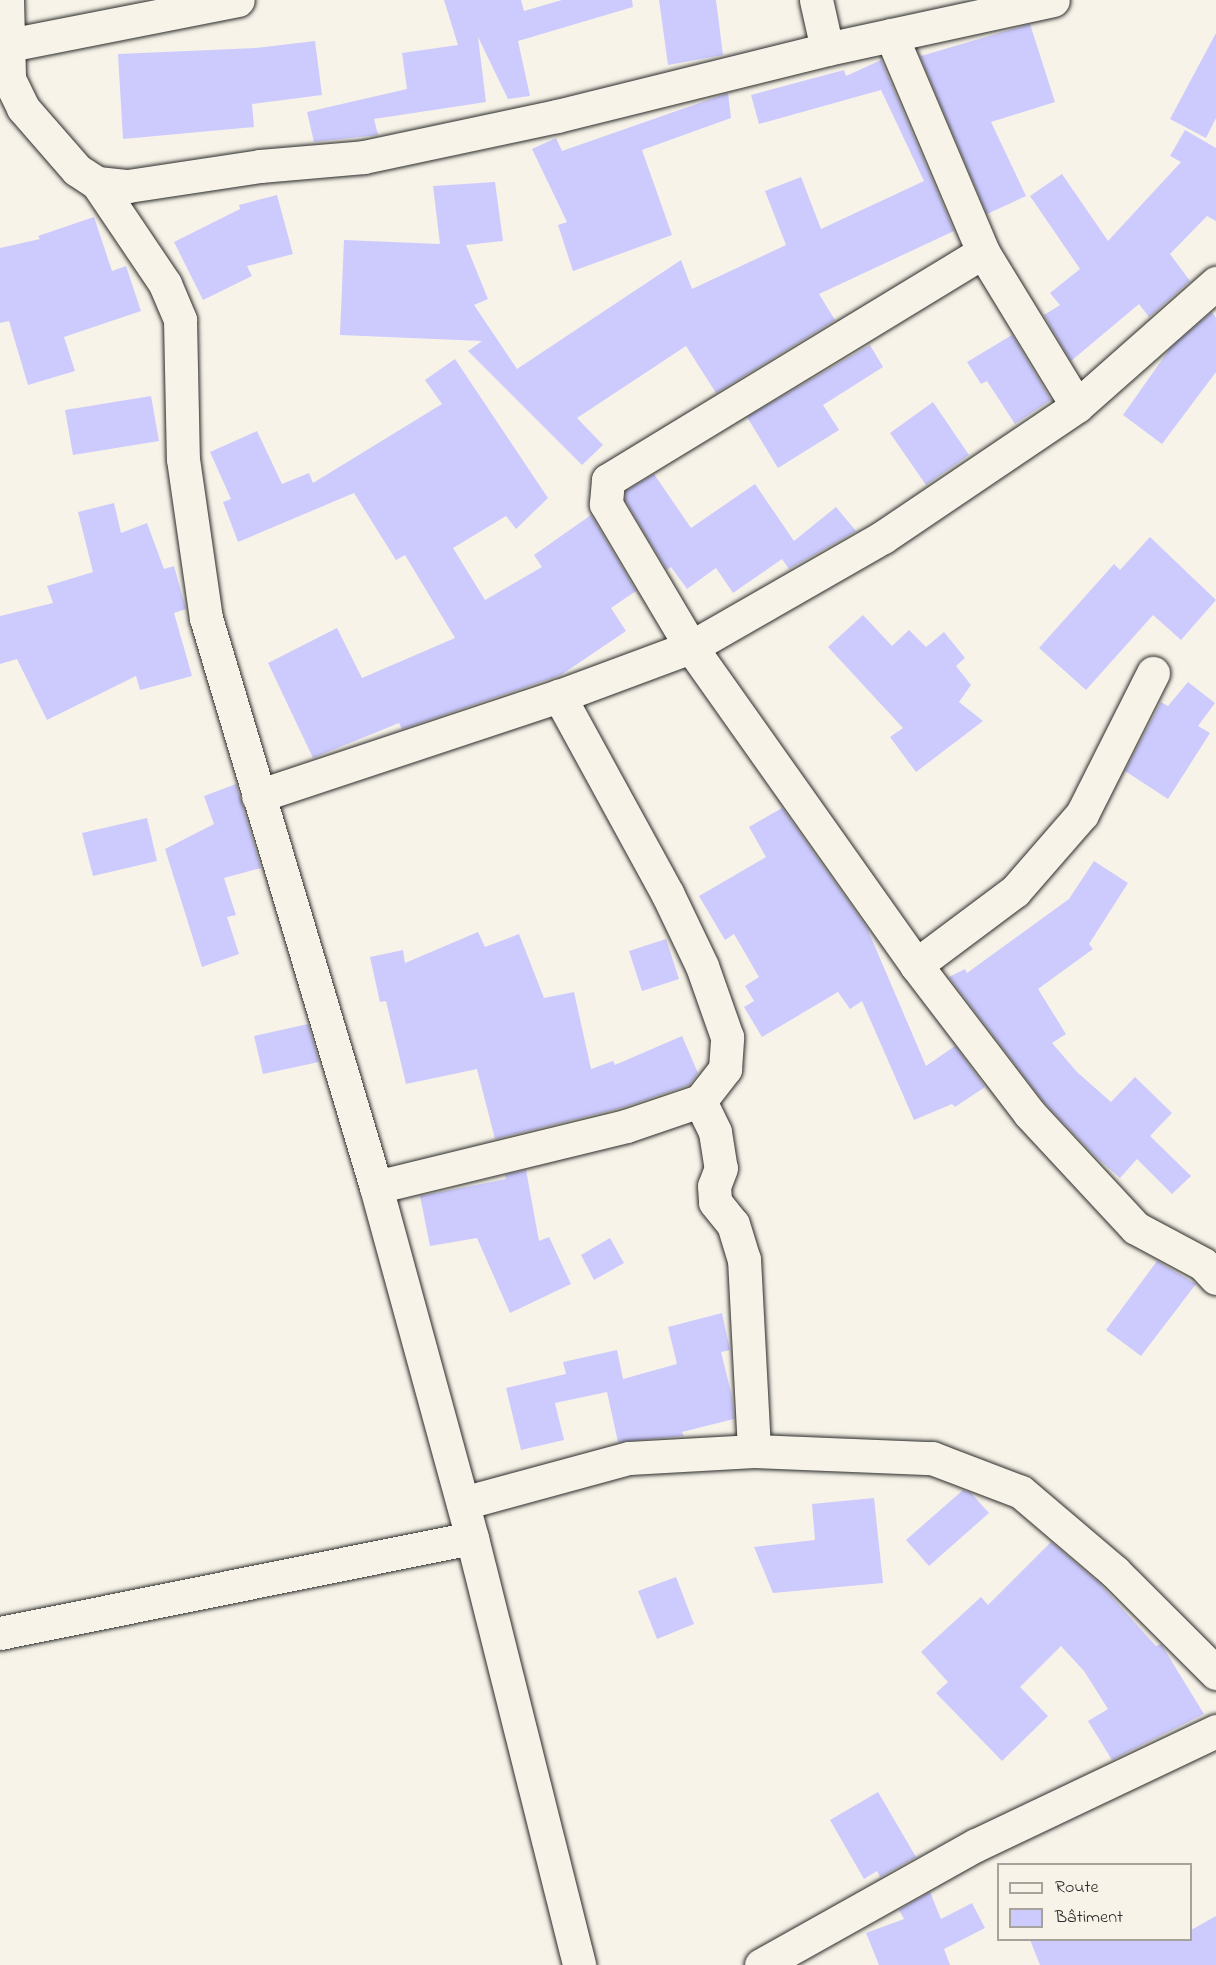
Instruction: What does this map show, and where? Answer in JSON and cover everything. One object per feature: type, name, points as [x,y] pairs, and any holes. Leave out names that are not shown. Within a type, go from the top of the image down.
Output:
[{"type":"street","points":[[7,0],[9,79],[23,108],[77,170],[98,183],[165,284],[180,320],[183,459],[206,618],[376,1187],[463,1503],[579,1965]]},
{"type":"street","points":[[9,45],[238,0]]},
{"type":"street","points":[[816,0],[827,49]]},
{"type":"street","points":[[98,183],[128,186],[260,166],[364,157],[557,116],[827,49],[1053,0]]},
{"type":"street","points":[[891,35],[983,252],[1077,406]]},
{"type":"street","points":[[983,252],[608,480],[606,504],[691,646],[915,965],[1029,1113],[1093,1185],[1136,1228],[1203,1264],[1216,1278]]},
{"type":"street","points":[[258,796],[558,696],[691,646],[884,537],[1077,406],[1216,284]]},
{"type":"street","points":[[915,965],[1015,891],[1082,814],[1153,673]]},
{"type":"street","points":[[376,1187],[626,1126],[700,1101],[725,1069],[727,1037],[702,966],[667,893],[558,696]]},
{"type":"street","points":[[700,1101],[715,1132],[721,1168],[714,1186],[715,1202],[733,1224],[744,1259],[754,1451]]},
{"type":"street","points":[[463,1503],[629,1458],[754,1451],[932,1458],[1022,1492],[1115,1572],[1216,1673]]},
{"type":"street","points":[[0,1633],[472,1538]]},
{"type":"street","points":[[761,1965],[975,1845],[1216,1731]]},
{"type":"building","points":[[444,0],[521,0],[524,11],[562,0],[632,0],[633,7],[518,41],[530,96],[508,99],[478,37],[486,102],[374,119],[378,135],[314,142],[307,112],[407,89],[402,53],[458,45]]},
{"type":"building","points":[[659,0],[716,0],[723,55],[668,65]]},
{"type":"building","points":[[1030,24],[1055,102],[991,122],[1026,196],[987,214],[917,49],[921,56]]},
{"type":"building","points":[[1216,33],[1216,118],[1206,138],[1170,119]]},
{"type":"building","points":[[315,41],[322,95],[252,104],[254,127],[123,139],[118,54],[256,48]]},
{"type":"building","points":[[881,60],[954,231],[819,294],[835,320],[716,393],[686,346],[577,418],[603,445],[582,465],[468,351],[482,341],[340,335],[344,240],[440,244],[433,186],[495,182],[503,241],[466,245],[488,299],[474,305],[517,369],[681,260],[692,289],[786,245],[765,191],[801,177],[821,229],[924,181],[881,90],[759,124],[751,95],[844,70],[846,76]]},
{"type":"building","points":[[728,93],[731,118],[642,150],[672,235],[573,271],[558,225],[567,222],[532,149],[556,138],[562,151]]},
{"type":"building","points":[[1185,130],[1216,148],[1216,221],[1207,216],[1170,254],[1190,281],[1149,317],[1139,304],[1071,361],[1044,315],[1060,305],[1050,293],[1080,269],[1030,196],[1062,174],[1108,241],[1181,162],[1170,156]]},
{"type":"building","points":[[277,195],[293,254],[247,266],[252,276],[203,300],[174,242],[240,209],[239,205]]},
{"type":"building","points":[[94,217],[112,271],[126,266],[141,311],[64,337],[75,371],[28,385],[9,321],[0,323],[0,248],[40,239],[38,236]]},
{"type":"building","points":[[1212,312],[1216,318],[1216,372],[1162,444],[1123,415],[1171,347]]},
{"type":"building","points":[[1012,335],[1051,400],[1015,424],[987,381],[981,384],[967,362]]},
{"type":"building","points":[[870,345],[883,367],[823,405],[839,430],[778,468],[747,417]]},
{"type":"building","points":[[455,359],[548,498],[516,529],[506,516],[453,548],[485,600],[542,567],[534,555],[591,515],[636,591],[611,608],[626,631],[561,675],[402,729],[399,723],[313,758],[268,663],[337,628],[362,678],[455,638],[405,555],[396,560],[354,493],[238,542],[223,502],[231,499],[210,452],[257,431],[282,484],[309,473],[313,483],[442,404],[425,380]]},
{"type":"building","points":[[151,396],[159,441],[73,455],[65,410]]},
{"type":"building","points":[[933,402],[969,455],[926,485],[890,433]]},
{"type":"building","points":[[654,474],[691,528],[755,484],[794,541],[836,507],[856,531],[789,569],[782,559],[733,593],[716,568],[687,589],[671,567],[667,570],[625,500],[626,491]]},
{"type":"building","points":[[114,503],[121,533],[147,523],[164,569],[174,566],[186,609],[174,613],[192,676],[140,690],[136,676],[47,720],[17,659],[0,664],[0,616],[53,603],[47,586],[93,572],[78,512]]},
{"type":"building","points":[[1150,537],[1216,600],[1181,640],[1153,615],[1086,690],[1039,648],[1114,564],[1120,570]]},
{"type":"building","points":[[863,615],[892,646],[909,630],[926,647],[944,632],[965,658],[956,666],[971,685],[959,702],[983,721],[916,772],[890,737],[903,728],[828,647]]},
{"type":"building","points":[[1188,682],[1215,703],[1198,726],[1210,733],[1168,799],[1125,771],[1161,702],[1168,706]]},
{"type":"building","points":[[236,784],[261,868],[224,878],[236,915],[227,917],[239,954],[202,967],[165,849],[214,824],[204,796]]},
{"type":"building","points":[[782,808],[867,928],[926,1066],[955,1046],[985,1087],[955,1107],[952,1104],[914,1120],[862,1001],[850,1009],[838,992],[762,1037],[744,1007],[754,1001],[745,986],[759,977],[734,934],[725,940],[699,896],[766,857],[749,827]]},
{"type":"building","points":[[147,818],[157,861],[93,876],[82,833]]},
{"type":"building","points":[[1094,861],[1128,883],[1089,944],[1093,949],[1038,989],[1066,1034],[1052,1043],[1077,1072],[1111,1102],[1135,1077],[1172,1113],[1150,1136],[1191,1176],[1172,1194],[1137,1159],[1120,1178],[1097,1158],[1043,1101],[949,977],[965,969],[967,973],[1069,899]]},
{"type":"building","points":[[478,932],[485,947],[519,934],[544,998],[574,992],[591,1069],[613,1061],[615,1065],[682,1036],[698,1073],[689,1085],[621,1108],[495,1139],[477,1069],[406,1084],[386,1001],[380,1002],[370,957],[403,950],[405,963]]},
{"type":"building","points":[[666,939],[679,979],[642,991],[629,951]]},
{"type":"building","points":[[308,1024],[319,1062],[263,1074],[254,1036]]},
{"type":"building","points":[[526,1170],[539,1241],[549,1237],[571,1284],[510,1313],[477,1238],[430,1246],[420,1196],[506,1179],[505,1175]]},
{"type":"building","points":[[610,1238],[624,1263],[594,1280],[581,1255]]},
{"type":"building","points":[[1157,1261],[1196,1284],[1141,1356],[1106,1330]]},
{"type":"building","points":[[722,1313],[730,1350],[721,1352],[732,1396],[734,1419],[682,1432],[684,1436],[618,1442],[607,1392],[555,1403],[564,1440],[521,1450],[506,1388],[566,1374],[563,1362],[617,1350],[623,1379],[677,1364],[668,1327]]},
{"type":"building","points":[[963,1490],[971,1493],[989,1513],[929,1566],[906,1540]]},
{"type":"building","points":[[874,1498],[883,1583],[773,1593],[754,1547],[815,1540],[812,1504]]},
{"type":"building","points":[[1051,1542],[1099,1583],[1156,1646],[1161,1644],[1204,1714],[1112,1760],[1088,1721],[1108,1709],[1084,1671],[1061,1646],[1020,1687],[1048,1716],[1002,1761],[936,1693],[948,1682],[921,1652],[981,1597],[988,1605]]},
{"type":"building","points":[[676,1577],[694,1624],[657,1639],[638,1591]]},
{"type":"building","points":[[878,1792],[916,1857],[880,1877],[877,1871],[864,1879],[830,1820]]},
{"type":"building","points":[[930,1892],[941,1919],[972,1903],[985,1928],[944,1949],[950,1965],[879,1965],[866,1933],[904,1919],[899,1910]]},
{"type":"building","points":[[1216,1916],[1216,1965],[1040,1965],[1030,1941],[1192,1941],[1192,1929]]}]
